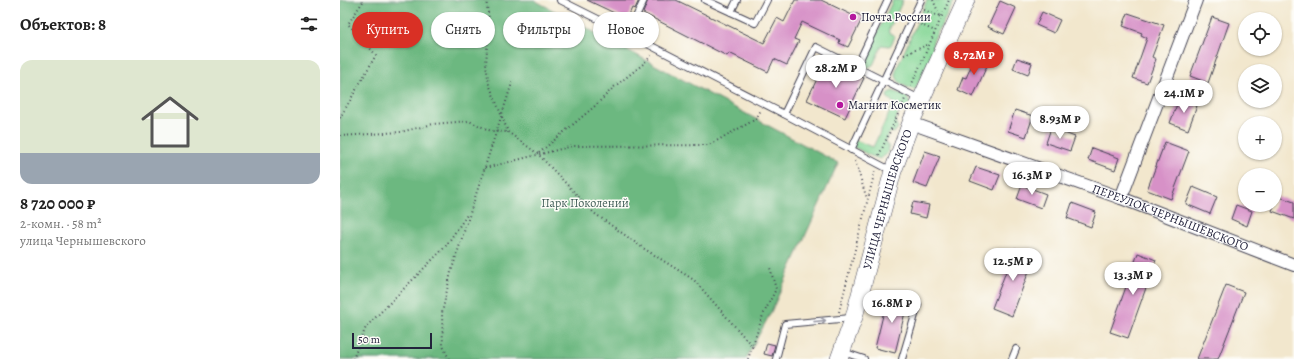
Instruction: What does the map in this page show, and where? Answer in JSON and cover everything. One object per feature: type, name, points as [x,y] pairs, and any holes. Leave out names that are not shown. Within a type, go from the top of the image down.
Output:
[{"type":"street","name":"УЛИЦА ЧЕРНЫШЕВСКОГО","points":[[840,355],[854,318],[893,171],[911,123],[966,0]]},
{"type":"street","points":[[1120,198],[1196,0]]},
{"type":"street","name":"ПЕРЕУЛОК ЧЕРНЫШЕВСКОГО","points":[[911,123],[1120,198],[1294,265]]},
{"type":"lane","points":[[560,0],[593,16]]},
{"type":"lane","points":[[638,12],[644,0]]},
{"type":"lane","points":[[705,0],[755,23],[767,0]]},
{"type":"lane","points":[[731,12],[736,0]]},
{"type":"lane","points":[[856,68],[888,0]]},
{"type":"lane","points":[[852,150],[882,81],[921,0]]},
{"type":"lane","points":[[784,114],[816,47],[882,81],[922,99]]},
{"type":"lane","points":[[656,49],[893,171]]},
{"type":"lane","points":[[902,359],[918,305]]},
{"type":"lane","points":[[776,359],[785,324],[854,318]]},
{"type":"lane","points":[[1012,359],[1016,349]]},
{"type":"lane","points":[[840,355],[864,359]]},
{"type":"path","points":[[340,118],[376,55],[348,24],[364,0]]},
{"type":"path","points":[[486,0],[489,19],[486,65],[489,84],[508,132],[538,154],[594,213],[643,248],[694,280],[753,347]]},
{"type":"path","points":[[917,7],[941,18],[932,0]]},
{"type":"path","points":[[911,21],[935,31]]},
{"type":"path","points":[[892,60],[929,44]]},
{"type":"path","points":[[538,154],[595,106],[614,87],[647,61],[656,49]]},
{"type":"path","points":[[449,359],[443,346],[442,314],[451,272],[469,212],[498,131],[500,115],[513,80]]},
{"type":"path","points":[[485,168],[573,146],[709,145],[756,119],[765,104]]},
{"type":"path","points":[[340,136],[401,132],[434,124],[469,121],[491,131],[508,132]]},
{"type":"path","points":[[852,150],[867,200]]},
{"type":"path","points":[[353,359],[366,328],[445,247],[469,212]]},
{"type":"path","points":[[748,359],[763,315],[776,288],[770,268]]},
{"type":"green space","name":"Парк Поколений","points":[[340,0],[534,0],[556,12],[503,12],[503,48],[585,48],[585,27],[593,32],[593,48],[624,48],[838,163],[771,312],[746,359],[340,359]]},
{"type":"green space","points":[[893,0],[903,0],[888,32],[895,36],[892,44],[889,46],[882,45],[873,65],[867,68],[863,65],[865,58]]},
{"type":"green space","points":[[927,0],[955,0],[933,41],[932,54],[915,90],[904,86],[898,81],[896,70]]},
{"type":"green space","points":[[893,91],[906,96],[910,103],[905,111],[900,110],[895,121],[898,128],[894,133],[890,132],[885,142],[889,147],[887,154],[880,159],[852,146],[855,140],[873,147],[894,103],[887,97],[888,93]]},
{"type":"building","points":[[587,0],[639,0],[635,9],[632,8],[630,12],[612,12]]},
{"type":"building","points":[[648,0],[676,0],[764,43],[777,18],[784,22],[795,0],[821,0],[852,15],[854,12],[863,17],[848,47],[839,43],[840,40],[802,22],[794,39],[799,41],[787,65],[774,59],[768,72],[729,53],[727,56],[659,21],[659,12],[643,12]]},
{"type":"building","points":[[1000,1],[1016,8],[1004,34],[988,27]]},
{"type":"building","points":[[1042,12],[1060,20],[1054,33],[1036,25]]},
{"type":"building","points":[[1128,13],[1164,25],[1152,57],[1156,59],[1147,83],[1133,78],[1147,38],[1141,35],[1142,33],[1123,26]]},
{"type":"building","points":[[1212,17],[1229,23],[1208,83],[1190,76]]},
{"type":"building","points":[[977,53],[990,59],[973,97],[958,90],[963,77],[966,78]]},
{"type":"building","points":[[1017,58],[1032,63],[1028,75],[1013,69]]},
{"type":"building","points":[[826,60],[864,78],[845,118],[807,100]]},
{"type":"building","points":[[1179,99],[1197,106],[1188,130],[1170,123]]},
{"type":"building","points":[[1015,110],[1033,116],[1026,137],[1008,131]]},
{"type":"building","points":[[1051,128],[1075,137],[1070,151],[1046,143]]},
{"type":"building","points":[[1165,142],[1189,151],[1171,199],[1147,190]]},
{"type":"building","points":[[1092,148],[1119,158],[1115,170],[1088,160]]},
{"type":"building","points":[[925,151],[940,156],[927,188],[913,183]]},
{"type":"building","points":[[976,167],[1000,175],[994,190],[970,181]]},
{"type":"building","points":[[1022,185],[1046,194],[1041,208],[1017,199]]},
{"type":"building","points":[[1193,187],[1217,197],[1210,214],[1186,204]]},
{"type":"building","points":[[1282,198],[1294,202],[1294,219],[1275,212],[1282,212]]},
{"type":"building","points":[[913,202],[929,205],[926,218],[910,214]]},
{"type":"building","points":[[1072,203],[1096,212],[1091,227],[1067,218]]},
{"type":"building","points":[[1236,205],[1238,206],[1238,212],[1252,212],[1247,226],[1231,219]]},
{"type":"building","points":[[1015,248],[1035,255],[1012,316],[992,308]]},
{"type":"building","points":[[1138,253],[1156,260],[1128,338],[1110,332]]},
{"type":"building","points":[[1226,285],[1244,292],[1218,359],[1197,359]]},
{"type":"building","points":[[888,295],[908,300],[895,353],[875,348]]},
{"type":"building","points":[[767,343],[775,345],[772,356],[764,354]]},
{"type":"place","name":"Почта России","points":[[853,17]]},
{"type":"place","name":"Магнит Косметик","points":[[840,105]]}]
